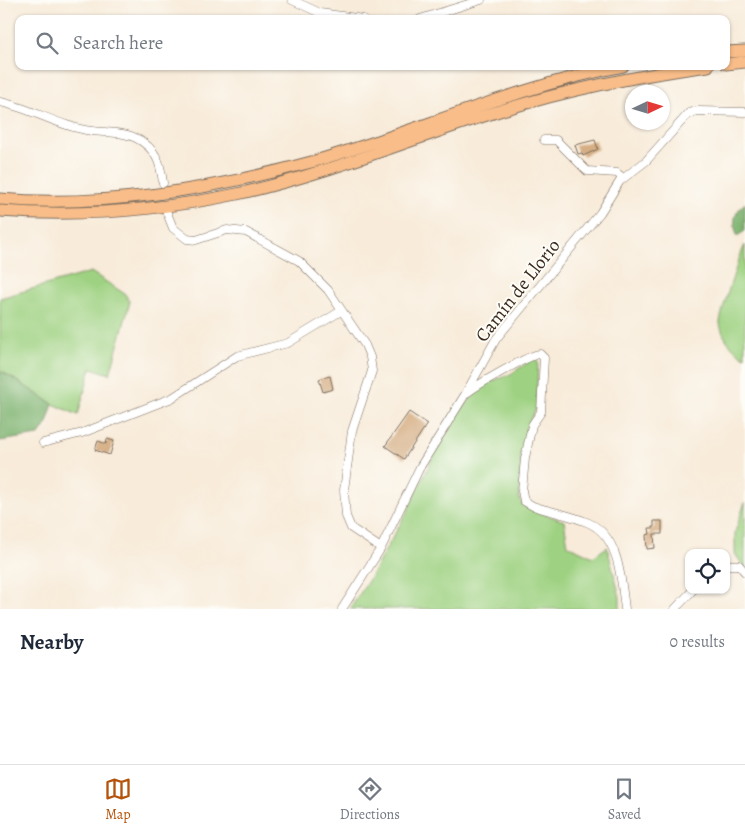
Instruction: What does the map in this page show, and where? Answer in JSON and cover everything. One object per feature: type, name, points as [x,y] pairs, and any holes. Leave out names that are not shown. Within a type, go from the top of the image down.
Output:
[{"type":"highway","points":[[730,52],[745,51]]},
{"type":"highway","points":[[730,64],[745,62]]},
{"type":"highway","points":[[0,199],[97,199],[167,192],[236,181],[316,160],[541,86],[607,70]]},
{"type":"highway","points":[[0,211],[52,212],[134,209],[238,194],[319,172],[491,113],[553,95],[650,74],[679,70]]},
{"type":"street","points":[[292,0],[320,13],[334,15]]},
{"type":"street","points":[[433,15],[481,0]]},
{"type":"street","points":[[0,102],[84,130],[135,137],[145,143],[156,154],[161,167],[163,183]]},
{"type":"street","name":"Camín de Llorio","points":[[342,609],[381,548],[420,467],[466,393],[496,339],[600,213],[624,178],[646,161],[689,113],[698,111],[745,112]]},
{"type":"street","points":[[544,140],[556,140],[587,171],[617,173],[624,178]]},
{"type":"street","points":[[167,213],[173,228],[187,240],[196,240],[227,230],[246,232],[299,261],[328,290],[365,345],[372,362],[368,384],[350,446],[344,490],[346,516],[356,532],[381,548]]},
{"type":"street","points":[[43,443],[82,433],[172,398],[237,356],[288,343],[342,311]]},
{"type":"street","points":[[466,393],[486,379],[506,371],[534,354],[540,354],[544,358],[541,412],[532,425],[524,458],[522,491],[524,501],[532,506],[589,523],[602,532],[618,563],[625,609]]},
{"type":"street","points":[[730,565],[738,565],[745,572]]},
{"type":"street","points":[[674,609],[689,594]]},
{"type":"green space","points":[[745,203],[745,231],[737,236],[735,218]]},
{"type":"green space","points":[[745,245],[745,357],[729,343],[723,334],[720,324],[730,285]]},
{"type":"green space","points":[[91,272],[125,294],[130,302],[110,374],[91,368],[78,415],[53,404],[3,372],[0,373],[0,298]]},
{"type":"green space","points":[[535,358],[538,362],[536,409],[528,424],[521,454],[519,498],[525,507],[564,521],[568,545],[593,557],[607,547],[620,597],[620,609],[350,609],[407,512],[437,448],[465,405],[487,383],[509,375]]},
{"type":"green space","points":[[3,372],[53,404],[47,423],[39,435],[0,441],[0,373]]},
{"type":"green space","points":[[745,502],[745,568],[735,554],[735,532]]},
{"type":"building","points":[[595,140],[598,149],[583,156],[582,153],[578,154],[575,145]]},
{"type":"building","points":[[330,376],[333,389],[323,392],[319,379]]},
{"type":"building","points":[[409,412],[427,424],[404,459],[385,446]]},
{"type":"building","points":[[107,439],[114,441],[110,455],[95,450],[98,441],[106,444]]},
{"type":"building","points":[[654,521],[662,521],[662,534],[654,534],[655,548],[647,549],[646,535],[650,534],[649,528],[654,528]]}]
